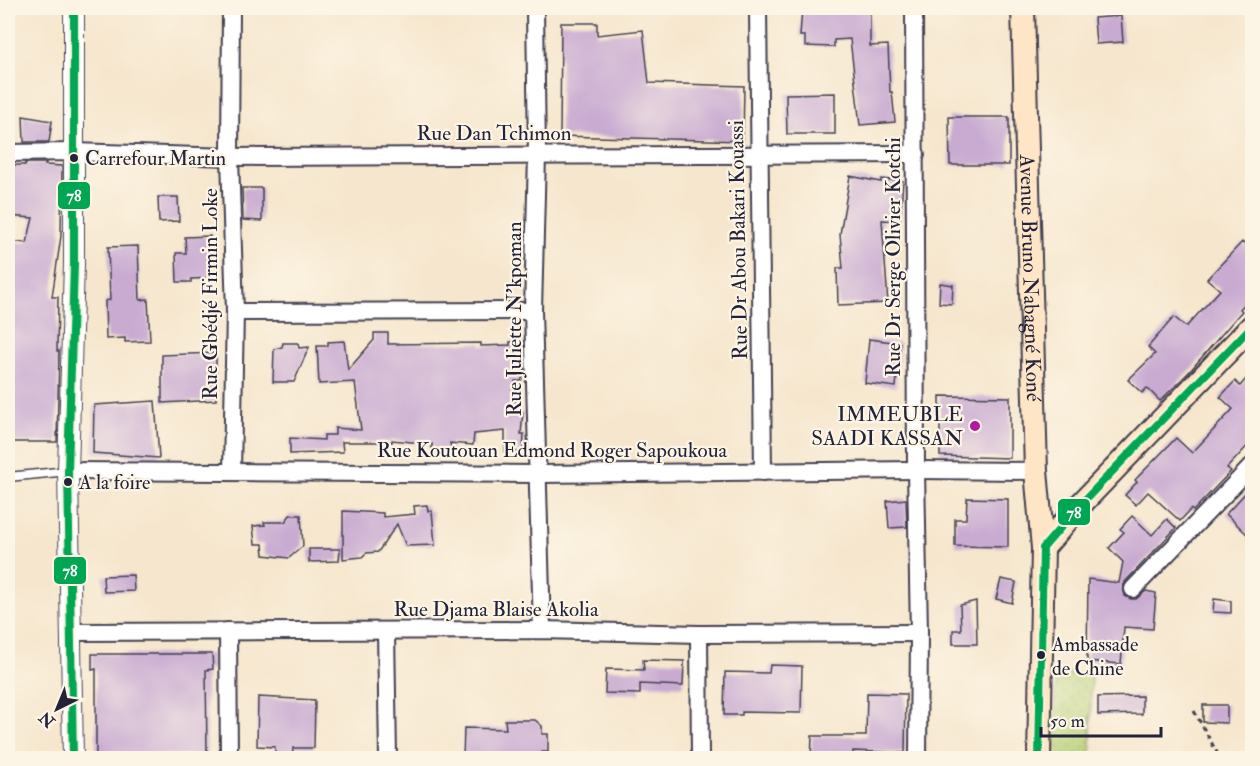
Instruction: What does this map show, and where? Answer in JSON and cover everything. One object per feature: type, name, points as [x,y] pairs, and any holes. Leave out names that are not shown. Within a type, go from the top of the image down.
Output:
[{"type":"main road","name":"Avenue Bruno Nabagné Koné","points":[[1023,8],[1036,471],[1042,548],[1039,759]]},
{"type":"main road","points":[[1042,548],[1080,505],[1251,330]]},
{"type":"street","points":[[73,759],[68,471],[74,263],[74,8]]},
{"type":"street","name":"Rue Gbédjé Firmin Loke","points":[[231,8],[230,157],[235,312],[232,472]]},
{"type":"street","name":"Rue Juliette N'kpoman","points":[[535,8],[537,155],[533,311],[542,630]]},
{"type":"street","name":"Rue Dr Abou Bakari Kouassi","points":[[758,8],[763,472]]},
{"type":"street","name":"Rue Dr Serge Olivier Kotchi","points":[[914,8],[918,759]]},
{"type":"street","name":"Rue Dan Tchimon","points":[[8,153],[74,152],[230,157],[916,154]]},
{"type":"street","points":[[235,312],[533,311]]},
{"type":"street","points":[[1133,589],[1252,466]]},
{"type":"street","name":"Rue Koutouan Edmond Roger Sapoukoua","points":[[68,471],[539,474],[1036,471]]},
{"type":"street","name":"Rue Djama Blaise Akolia","points":[[72,632],[542,630],[699,634],[919,633]]},
{"type":"street","points":[[228,631],[229,759]]},
{"type":"street","points":[[386,631],[388,759]]},
{"type":"street","points":[[699,634],[700,759]]},
{"type":"lane","points":[[8,477],[68,471]]},
{"type":"path","points":[[1194,711],[1220,759]]},
{"type":"green space","points":[[1056,673],[1091,674],[1091,758],[1053,758]]},
{"type":"building","points":[[802,8],[870,8],[870,46],[888,45],[890,92],[892,92],[895,122],[860,125],[850,39],[834,40],[834,47],[805,46],[805,36],[800,36]]},
{"type":"building","points":[[1121,16],[1123,42],[1096,44],[1094,18]]},
{"type":"building","points":[[561,23],[597,23],[597,35],[643,30],[649,83],[744,86],[743,141],[560,136]]},
{"type":"building","points":[[835,93],[835,134],[787,134],[786,94]]},
{"type":"building","points":[[23,116],[52,121],[49,142],[24,142]]},
{"type":"building","points":[[949,117],[1009,117],[1009,165],[950,165]]},
{"type":"building","points":[[25,163],[62,166],[61,236],[52,297],[58,297],[57,442],[8,442],[8,241],[27,243],[33,218],[8,216],[8,165],[25,165]]},
{"type":"building","points":[[850,176],[881,182],[881,179],[903,181],[900,221],[882,220],[888,303],[838,305],[837,268],[843,268],[840,234]]},
{"type":"building","points":[[242,188],[262,188],[262,221],[243,220]]},
{"type":"building","points":[[158,197],[178,197],[179,221],[159,222]]},
{"type":"building","points":[[210,236],[212,278],[177,282],[176,253],[186,253],[185,237]]},
{"type":"building","points":[[1242,242],[1252,252],[1252,296],[1240,309],[1242,311],[1189,372],[1160,401],[1147,388],[1142,393],[1128,380],[1155,354],[1148,347],[1174,317],[1186,327],[1220,290],[1207,279]]},
{"type":"building","points":[[138,246],[140,300],[148,299],[150,341],[125,342],[125,338],[106,339],[105,301],[110,300],[108,247]]},
{"type":"building","points":[[940,283],[953,285],[952,304],[939,303]]},
{"type":"building","points":[[374,333],[388,333],[388,344],[481,343],[481,346],[510,345],[510,342],[523,341],[524,374],[521,381],[515,381],[517,411],[523,412],[521,434],[524,434],[523,452],[505,452],[505,431],[474,434],[473,445],[450,443],[452,451],[432,451],[432,444],[392,440],[392,442],[342,442],[343,452],[290,454],[290,438],[324,440],[324,435],[335,435],[335,428],[361,430],[355,382],[319,384],[317,346],[328,346],[328,342],[344,341],[348,370],[374,340]]},
{"type":"building","points":[[869,339],[900,343],[896,387],[865,383]]},
{"type":"building","points":[[283,343],[298,343],[299,348],[309,347],[294,382],[273,382],[274,349],[282,347]]},
{"type":"building","points":[[216,353],[216,400],[162,403],[162,355]]},
{"type":"building","points":[[1252,372],[1252,441],[1227,468],[1231,471],[1193,511],[1191,509],[1180,521],[1148,492],[1136,505],[1125,495],[1137,482],[1135,480],[1176,438],[1192,453],[1233,409],[1220,397],[1235,381],[1240,386]]},
{"type":"building","name":"IMMEUBLE SAADI KASSAN","points":[[940,396],[1010,397],[1010,458],[940,456]]},
{"type":"building","points":[[155,401],[159,458],[93,453],[94,405]]},
{"type":"building","points":[[1252,486],[1252,539],[1226,514]]},
{"type":"building","points":[[967,498],[1008,499],[1008,547],[955,546],[955,519],[966,519]]},
{"type":"building","points":[[906,499],[907,527],[889,528],[887,501]]},
{"type":"building","points":[[427,505],[428,511],[432,511],[435,545],[406,546],[397,524],[378,552],[343,559],[343,511],[383,513],[383,517],[415,514],[414,506]]},
{"type":"building","points":[[290,515],[301,515],[303,546],[289,558],[264,555],[263,544],[255,544],[253,526],[265,525],[264,522],[285,522]]},
{"type":"building","points":[[1132,516],[1152,535],[1167,519],[1176,528],[1125,582],[1123,587],[1125,596],[1131,599],[1136,599],[1146,591],[1156,593],[1153,629],[1124,627],[1121,664],[1087,661],[1088,579],[1119,583],[1123,562],[1109,548],[1124,532],[1120,529]]},
{"type":"building","points":[[309,549],[340,549],[339,561],[309,562]]},
{"type":"building","points":[[133,575],[134,591],[104,592],[103,576]]},
{"type":"building","points":[[1001,579],[1016,582],[1012,603],[996,599]]},
{"type":"building","points":[[1214,599],[1231,601],[1231,613],[1213,612]]},
{"type":"building","points":[[976,601],[977,644],[953,644],[953,630],[961,630],[960,605]]},
{"type":"building","points":[[92,654],[212,654],[213,669],[206,670],[207,755],[146,755],[146,759],[96,759],[96,669],[92,670]]},
{"type":"building","points":[[643,660],[684,661],[683,686],[640,684],[640,694],[605,693],[606,669],[644,670]]},
{"type":"building","points":[[770,665],[802,666],[801,713],[742,712],[742,715],[724,715],[725,672],[769,673]]},
{"type":"building","points":[[867,693],[906,694],[905,753],[853,751],[853,759],[811,759],[812,736],[866,736]]},
{"type":"building","points":[[1142,696],[1142,714],[1098,715],[1098,697]]},
{"type":"building","points":[[258,697],[315,700],[314,748],[293,748],[292,759],[275,759],[275,747],[257,746]]},
{"type":"building","points":[[1203,705],[1227,705],[1227,723],[1203,722]]},
{"type":"building","points":[[505,720],[535,720],[542,726],[542,734],[548,734],[548,752],[542,752],[542,756],[530,756],[529,759],[504,755],[504,759],[463,759],[464,728],[506,729]]},
{"type":"transit line","name":"78","points":[[73,758],[68,471],[74,263],[74,8]]},
{"type":"transit line","name":"78","points":[[1039,758],[1043,548],[1080,505],[1252,326]]},
{"type":"place","name":"Carrefour Martin","points":[[74,158]]},
{"type":"place","name":"IMMEUBLE SAADI KASSAN","points":[[975,426]]},
{"type":"place","name":"A la foire","points":[[68,482]]},
{"type":"place","name":"Ambassade de Chine","points":[[1041,655]]}]
